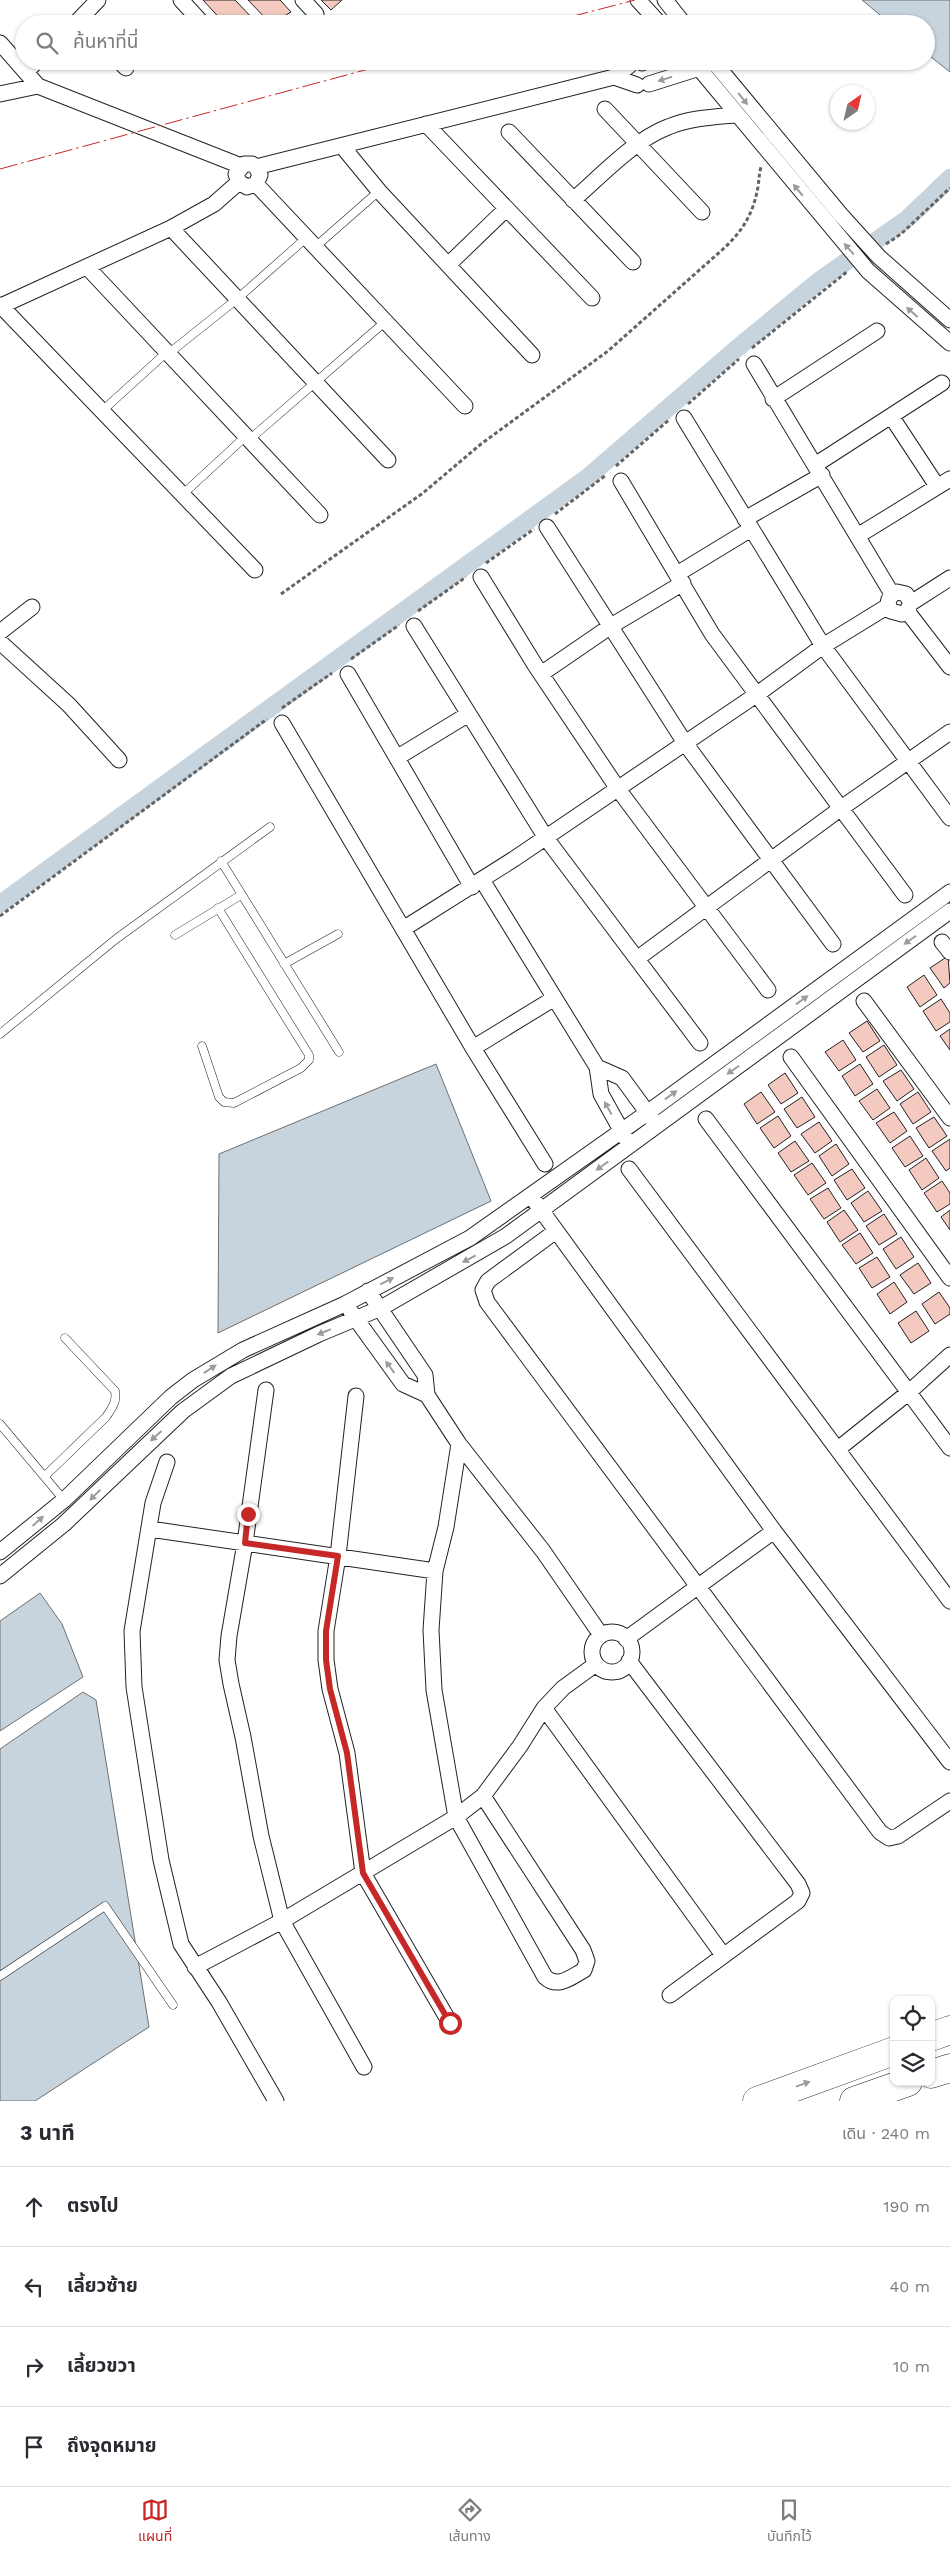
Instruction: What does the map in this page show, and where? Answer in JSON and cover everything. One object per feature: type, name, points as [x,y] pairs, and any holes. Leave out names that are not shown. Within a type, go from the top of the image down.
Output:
[{"type":"highway","points":[[935,2036],[950,2030]]},
{"type":"highway","points":[[757,2101],[890,2052]]},
{"type":"highway","points":[[935,2073],[950,2068]]},
{"type":"highway","points":[[854,2101],[897,2086]]},
{"type":"street","points":[[85,15],[98,0]]},
{"type":"street","points":[[181,0],[195,15]]},
{"type":"street","points":[[303,0],[316,14]]},
{"type":"street","points":[[638,0],[652,15]]},
{"type":"street","points":[[664,0],[676,15]]},
{"type":"street","points":[[0,43],[15,60]]},
{"type":"street","points":[[26,72],[38,86],[249,166],[260,176],[256,184],[247,187],[239,182],[236,174],[249,166],[342,146],[614,77],[626,70]]},
{"type":"street","points":[[614,77],[643,84],[682,70]]},
{"type":"street","points":[[700,70],[829,227],[868,271],[950,343]]},
{"type":"street","points":[[721,70],[840,215],[882,251],[950,320]]},
{"type":"street","points":[[0,94],[38,86]]},
{"type":"street","points":[[605,109],[702,212]]},
{"type":"street","points":[[574,200],[639,144],[668,126],[694,119],[736,115]]},
{"type":"street","points":[[426,124],[592,298]]},
{"type":"street","points":[[509,132],[633,262]]},
{"type":"street","points":[[342,146],[379,192],[532,355]]},
{"type":"street","points":[[239,182],[214,204],[171,228],[1,306],[255,570]]},
{"type":"street","points":[[256,184],[465,406]]},
{"type":"street","points":[[448,265],[506,209]]},
{"type":"street","points":[[171,228],[388,460]]},
{"type":"street","points":[[87,267],[320,515]]},
{"type":"street","points":[[773,399],[877,331]]},
{"type":"street","points":[[751,358],[773,399],[859,535],[890,600]]},
{"type":"street","points":[[541,674],[680,579],[818,470],[891,416],[942,383]]},
{"type":"street","points":[[679,415],[823,646],[950,818]]},
{"type":"street","points":[[859,535],[945,485],[891,416]]},
{"type":"street","points":[[621,481],[712,634],[905,895]]},
{"type":"street","points":[[545,523],[684,743],[834,944]]},
{"type":"street","points":[[477,573],[541,674],[618,789],[768,990]]},
{"type":"street","points":[[909,607],[950,578]]},
{"type":"street","points":[[403,929],[477,884],[546,838],[756,695],[902,592],[906,594],[909,607],[950,667]]},
{"type":"street","points":[[0,632],[32,607]]},
{"type":"street","points":[[409,621],[546,838],[700,1043]]},
{"type":"street","points":[[0,642],[68,705],[119,760]]},
{"type":"street","points":[[345,668],[477,884],[597,1067],[601,1094],[630,1146]]},
{"type":"street","points":[[398,757],[468,715]]},
{"type":"street","points":[[275,718],[473,1048],[545,1164]]},
{"type":"street","points":[[638,958],[840,809],[950,732]]},
{"type":"street","points":[[0,1576],[64,1524],[129,1460],[183,1411],[231,1376],[311,1338],[381,1308],[482,1252],[630,1146],[652,1119],[762,1029],[950,892]]},
{"type":"street","points":[[0,1552],[64,1500],[171,1397],[216,1364],[346,1304],[470,1238],[621,1131],[652,1119],[773,1042],[950,911]]},
{"type":"street","points":[[473,1048],[553,998]]},
{"type":"street","points":[[864,1001],[950,1118]]},
{"type":"street","points":[[762,1029],[773,1042]]},
{"type":"street","points":[[791,1057],[950,1278]]},
{"type":"street","points":[[597,1067],[622,1078],[652,1119]]},
{"type":"street","points":[[706,1119],[908,1394],[950,1448]]},
{"type":"street","points":[[629,1170],[950,1601]]},
{"type":"street","points":[[531,1196],[774,1531],[950,1762]]},
{"type":"street","points":[[556,1231],[488,1281],[483,1290],[485,1296],[880,1832],[889,1838],[898,1836],[950,1801]]},
{"type":"street","points":[[368,1291],[425,1375],[427,1396],[459,1444],[543,1551],[600,1635]]},
{"type":"street","points":[[346,1304],[403,1384],[427,1396]]},
{"type":"street","points":[[838,1449],[908,1394],[950,1355]]},
{"type":"street","points":[[266,1390],[227,1660],[261,1836],[282,1921],[364,2067]]},
{"type":"street","points":[[356,1396],[338,1556],[326,1631],[326,1660],[330,1689],[347,1753],[363,1873],[450,2023]]},
{"type":"street","points":[[459,1444],[446,1527],[435,1570],[430,1630],[434,1690],[456,1817],[545,1978],[551,1982],[560,1983],[584,1970],[587,1961],[583,1950],[483,1796]]},
{"type":"street","points":[[167,1462],[153,1503],[132,1631],[134,1687],[161,1860],[181,1944],[219,2002],[276,2101]]},
{"type":"street","points":[[150,1529],[435,1570]]},
{"type":"street","points":[[626,1639],[699,1588],[774,1531]]},
{"type":"street","points":[[612,1632],[626,1639],[631,1650],[629,1661],[615,1671],[603,1670],[596,1664],[592,1650],[600,1635],[612,1632]]},
{"type":"street","points":[[629,1661],[798,1884],[802,1894],[798,1901],[670,1995]]},
{"type":"street","points":[[195,1967],[282,1921],[456,1817],[483,1796],[520,1746],[544,1708],[563,1688],[596,1664]]},
{"type":"street","points":[[544,1708],[723,1955]]},
{"type":"lane","points":[[102,412],[167,353],[379,192]]},
{"type":"lane","points":[[182,495],[248,438],[316,384],[386,321]]},
{"type":"lane","points":[[0,1034],[143,918],[270,827]]},
{"type":"lane","points":[[221,861],[339,1052]]},
{"type":"lane","points":[[175,934],[241,895]]},
{"type":"lane","points":[[202,1046],[219,1097],[224,1102],[234,1103],[301,1068],[310,1060],[218,908]]},
{"type":"lane","points":[[284,964],[338,934]]},
{"type":"lane","points":[[45,1476],[106,1417],[114,1406],[116,1397],[115,1391],[65,1338]]},
{"type":"lane","points":[[0,1424],[64,1500]]},
{"type":"lane","points":[[0,1976],[105,1906],[173,2005]]},
{"type":"path","points":[[281,594],[422,493],[481,444],[608,351],[734,240],[746,224],[751,211],[760,170],[768,153]]},
{"type":"path","points":[[882,251],[950,188]]},
{"type":"path","points":[[751,358],[792,314],[853,267]]},
{"type":"path","points":[[0,916],[545,523],[679,415],[740,358]]},
{"type":"shaded area","points":[[862,0],[950,0],[950,72],[935,60],[935,15],[880,15]]},
{"type":"shaded area","points":[[436,1064],[491,1201],[218,1333],[219,1154]]},
{"type":"shaded area","points":[[40,1593],[62,1624],[83,1677],[0,1731],[0,1621]]},
{"type":"shaded area","points":[[83,1692],[96,1700],[149,2027],[35,2101],[0,2101],[0,1749]]},
{"type":"building","points":[[203,0],[235,0],[249,15],[217,15]]},
{"type":"building","points":[[248,0],[280,0],[291,12],[286,15],[262,15]]},
{"type":"building","points":[[321,0],[342,0],[331,10]]},
{"type":"building","points":[[948,956],[950,983],[944,988],[930,968]]},
{"type":"building","points":[[924,975],[937,995],[920,1007],[907,987]]},
{"type":"building","points":[[941,999],[950,1013],[950,1022],[936,1031],[923,1011]]},
{"type":"building","points":[[867,1021],[880,1041],[863,1052],[849,1033]]},
{"type":"building","points":[[950,1029],[950,1050],[940,1036]]},
{"type":"building","points":[[843,1040],[856,1060],[839,1071],[825,1052]]},
{"type":"building","points":[[884,1045],[897,1065],[879,1077],[866,1057]]},
{"type":"building","points":[[860,1064],[873,1084],[855,1096],[842,1076]]},
{"type":"building","points":[[901,1070],[914,1089],[897,1101],[883,1081]]},
{"type":"building","points":[[785,1073],[798,1093],[781,1104],[768,1085]]},
{"type":"building","points":[[877,1089],[890,1108],[873,1120],[859,1101]]},
{"type":"building","points":[[761,1092],[775,1112],[757,1124],[744,1104]]},
{"type":"building","points":[[918,1092],[931,1112],[913,1124],[900,1104]]},
{"type":"building","points":[[802,1097],[815,1117],[797,1128],[784,1109]]},
{"type":"building","points":[[894,1112],[907,1131],[890,1143],[876,1123]]},
{"type":"building","points":[[778,1116],[791,1136],[774,1148],[760,1128]]},
{"type":"building","points":[[934,1117],[947,1136],[929,1148],[916,1128]]},
{"type":"building","points":[[819,1122],[832,1141],[815,1153],[801,1134]]},
{"type":"building","points":[[910,1136],[923,1156],[905,1167],[892,1148]]},
{"type":"building","points":[[950,1139],[950,1168],[946,1171],[932,1151]]},
{"type":"building","points":[[795,1141],[809,1161],[791,1172],[778,1153]]},
{"type":"building","points":[[836,1144],[849,1164],[832,1176],[819,1156]]},
{"type":"building","points":[[926,1158],[939,1178],[922,1190],[909,1170]]},
{"type":"building","points":[[812,1163],[826,1183],[808,1195],[794,1175]]},
{"type":"building","points":[[852,1169],[865,1188],[847,1200],[834,1180]]},
{"type":"building","points":[[942,1181],[950,1193],[950,1204],[937,1212],[924,1193]]},
{"type":"building","points":[[828,1188],[841,1208],[824,1219],[810,1199]]},
{"type":"building","points":[[868,1191],[882,1211],[864,1222],[851,1203]]},
{"type":"building","points":[[844,1210],[858,1230],[840,1242],[827,1222]]},
{"type":"building","points":[[950,1210],[950,1230],[941,1217]]},
{"type":"building","points":[[884,1214],[897,1234],[879,1245],[866,1226]]},
{"type":"building","points":[[860,1233],[873,1253],[856,1264],[842,1245]]},
{"type":"building","points":[[901,1237],[914,1257],[896,1269],[883,1249]]},
{"type":"building","points":[[877,1257],[890,1277],[872,1288],[859,1268]]},
{"type":"building","points":[[918,1263],[931,1283],[914,1294],[900,1275]]},
{"type":"building","points":[[894,1282],[907,1302],[890,1314],[877,1294]]},
{"type":"building","points":[[939,1292],[950,1308],[950,1314],[935,1324],[922,1304]]},
{"type":"building","points":[[916,1311],[929,1331],[911,1343],[898,1323]]},
{"type":"waterway","points":[[0,904],[588,477],[735,350],[820,280],[907,219],[950,178]]},
{"type":"power","points":[[578,15],[635,0]]},
{"type":"power","points":[[0,169],[365,70]]},
{"type":"route","points":[[248,1514],[245,1543],[338,1556],[326,1631],[326,1660],[330,1689],[347,1753],[363,1873],[450,2023]]}]
